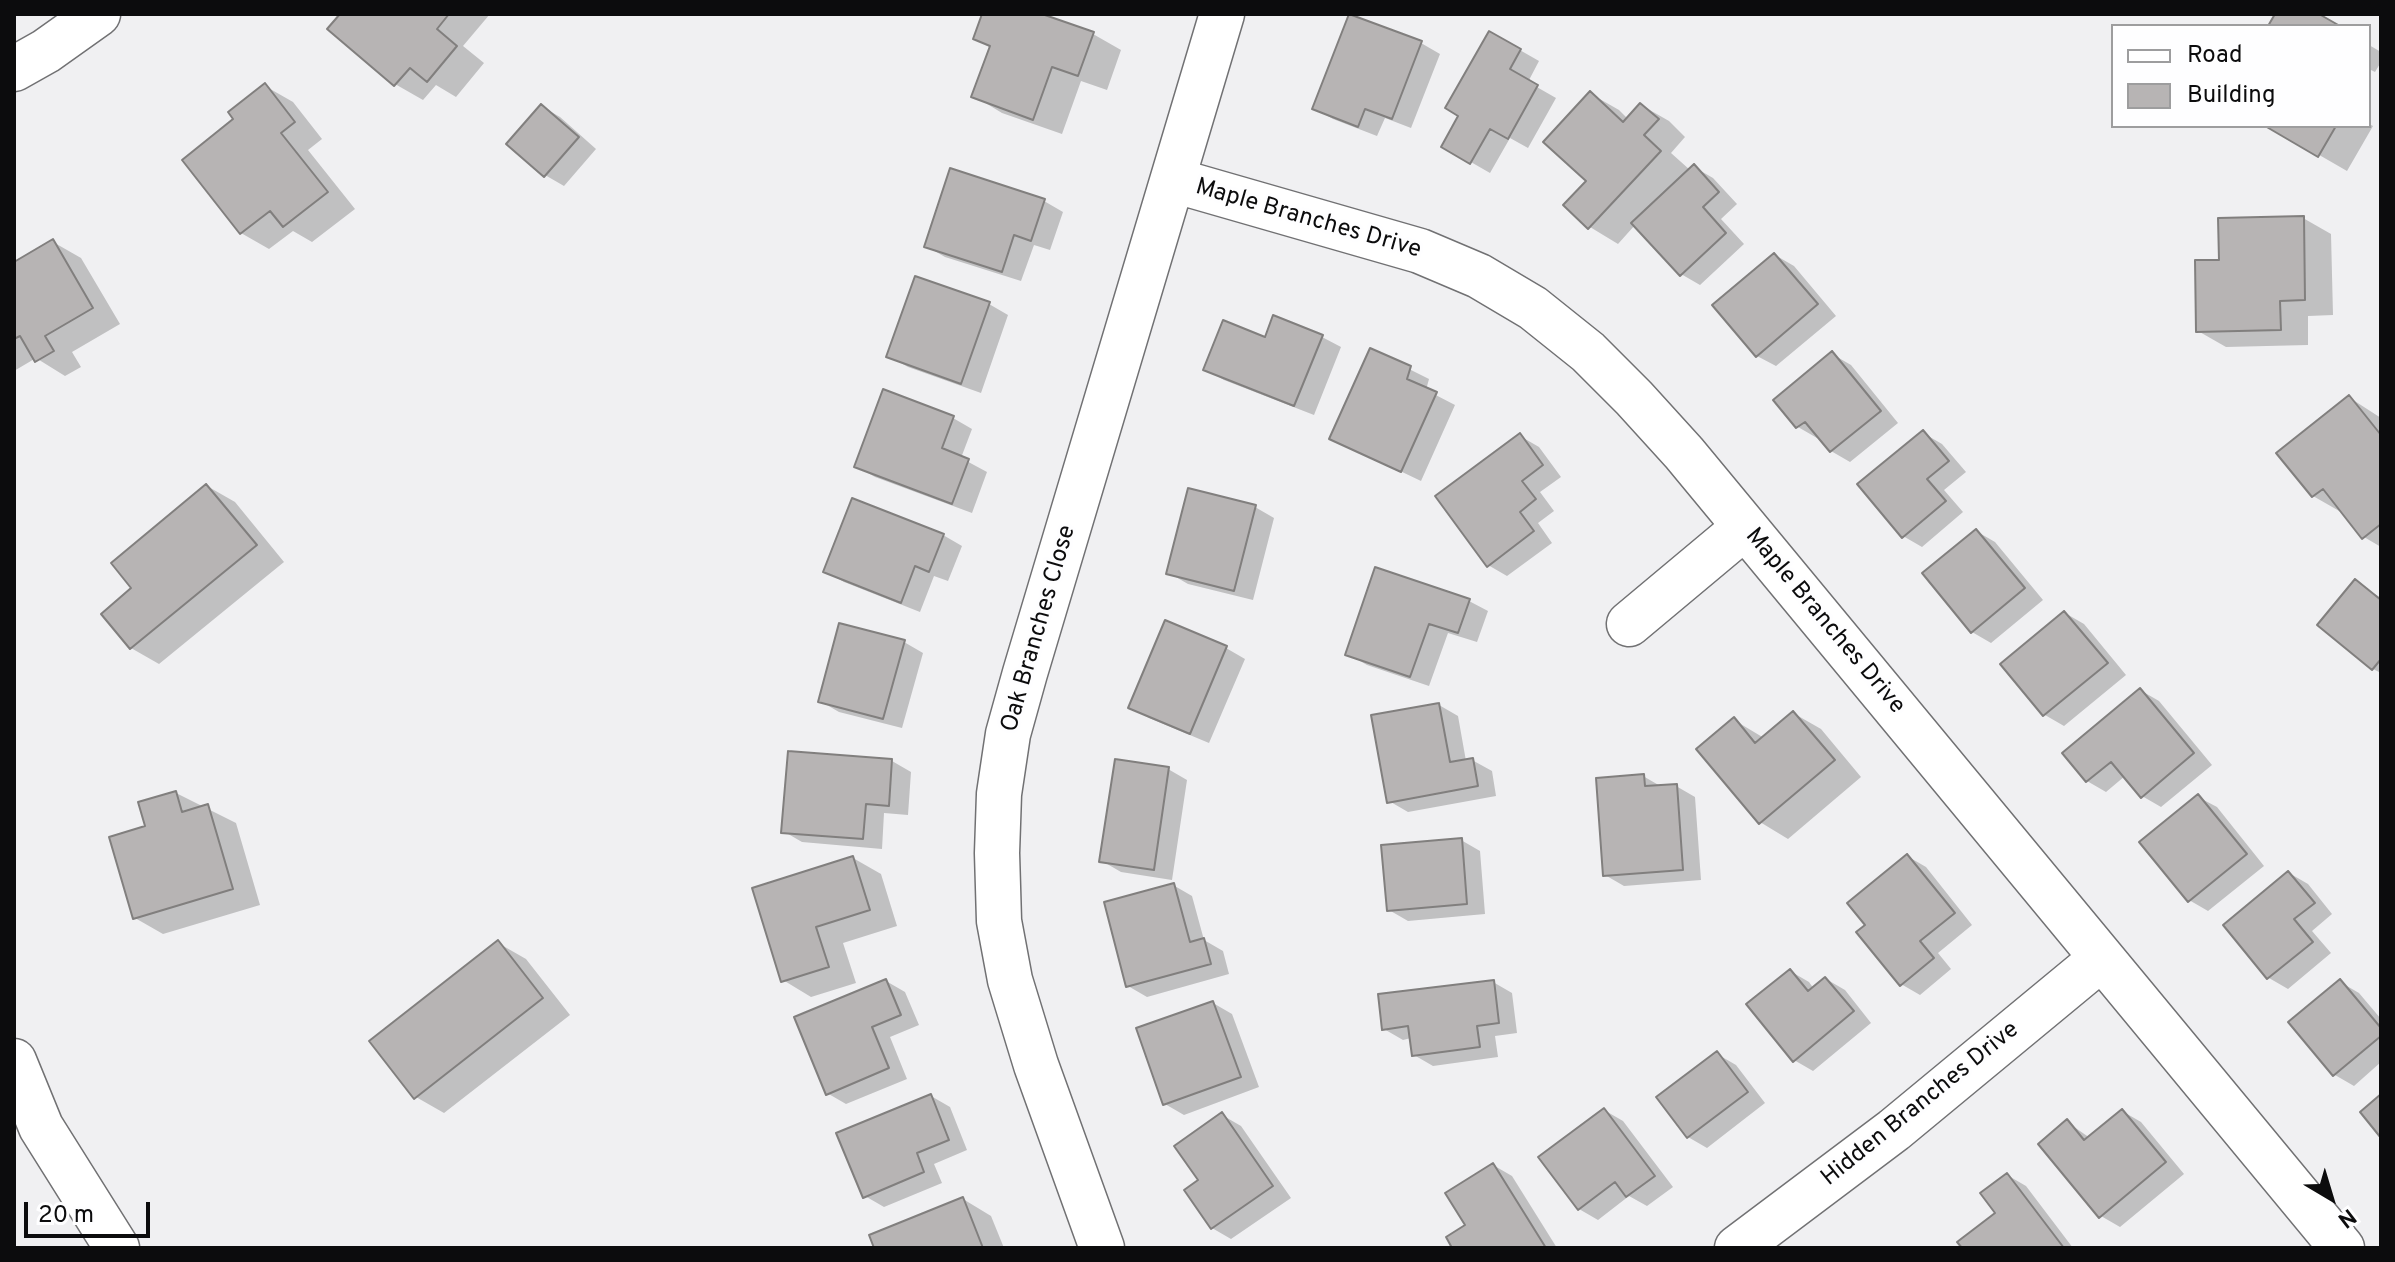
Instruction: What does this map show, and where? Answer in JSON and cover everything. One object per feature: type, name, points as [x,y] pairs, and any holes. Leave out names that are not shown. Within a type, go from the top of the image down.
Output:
[{"type":"street","points":[[14,69],[46,51],[98,14]]},
{"type":"street","name":"Oak Branches Close","points":[[1102,1248],[1036,1065],[1010,980],[999,921],[999,794],[1008,734],[1025,673],[1222,14]]},
{"type":"street","name":"Maple Branches Drive","points":[[1173,180],[1420,251],[1479,276],[1533,308],[1588,352],[1634,398],[1745,527],[2342,1248]]},
{"type":"street","points":[[1629,624],[1745,527]]},
{"type":"street","name":"Hidden Branches Drive","points":[[1737,1248],[1894,1130],[2102,958]]},
{"type":"street","points":[[14,1061],[41,1127],[117,1248]]},
{"type":"building","points":[[340,14],[449,14],[437,29],[457,46],[427,82],[410,68],[394,86],[327,29]]},
{"type":"building","points":[[982,14],[1042,14],[1094,32],[1078,76],[1052,67],[1033,120],[971,97],[990,46],[973,39]]},
{"type":"building","points":[[1349,14],[1422,41],[1392,119],[1365,109],[1358,127],[1312,109]]},
{"type":"building","points":[[2275,14],[2319,14],[2336,24],[2269,24]]},
{"type":"building","points":[[1489,31],[1521,49],[1510,69],[1538,85],[1508,139],[1490,129],[1470,164],[1441,147],[1458,116],[1445,108]]},
{"type":"building","points":[[265,83],[295,122],[281,133],[328,192],[283,227],[270,211],[240,234],[182,160],[233,119],[228,112]]},
{"type":"building","points":[[1590,91],[1623,122],[1640,103],[1659,119],[1644,135],[1661,151],[1588,229],[1563,205],[1586,181],[1543,142]]},
{"type":"building","points":[[541,104],[579,137],[544,177],[506,144]]},
{"type":"building","points":[[2268,128],[2335,128],[2318,157]]},
{"type":"building","points":[[1694,164],[1719,192],[1703,207],[1726,233],[1680,276],[1631,223]]},
{"type":"building","points":[[950,168],[1045,199],[1031,241],[1014,235],[1002,272],[924,247]]},
{"type":"building","points":[[2304,216],[2305,300],[2280,301],[2281,330],[2196,332],[2195,260],[2219,260],[2218,218]]},
{"type":"building","points":[[53,239],[93,308],[45,336],[54,351],[35,362],[20,336],[14,339],[14,262]]},
{"type":"building","points":[[1774,253],[1818,304],[1756,357],[1712,305]]},
{"type":"building","points":[[915,276],[990,302],[961,384],[886,357]]},
{"type":"building","points":[[1273,315],[1323,335],[1294,406],[1203,370],[1223,320],[1265,337]]},
{"type":"building","points":[[1370,348],[1411,366],[1407,379],[1437,392],[1401,472],[1329,439]]},
{"type":"building","points":[[1832,351],[1881,411],[1830,452],[1805,422],[1796,428],[1773,400]]},
{"type":"building","points":[[883,389],[954,416],[942,448],[969,459],[952,504],[854,467]]},
{"type":"building","points":[[2349,395],[2381,435],[2381,524],[2362,539],[2323,489],[2312,497],[2276,453]]},
{"type":"building","points":[[1923,430],[1949,461],[1927,479],[1946,501],[1902,538],[1857,484]]},
{"type":"building","points":[[1520,433],[1543,465],[1522,481],[1536,499],[1520,512],[1534,531],[1487,567],[1435,496]]},
{"type":"building","points":[[206,484],[257,545],[130,649],[101,614],[131,588],[111,563]]},
{"type":"building","points":[[1188,488],[1256,505],[1234,591],[1166,574]]},
{"type":"building","points":[[852,498],[944,534],[929,572],[915,566],[901,603],[823,572]]},
{"type":"building","points":[[1976,529],[2025,588],[1971,633],[1922,573]]},
{"type":"building","points":[[1375,567],[1470,599],[1458,633],[1429,624],[1410,677],[1345,655]]},
{"type":"building","points":[[2355,579],[2381,600],[2381,659],[2372,670],[2317,625]]},
{"type":"building","points":[[2064,611],[2108,663],[2043,716],[2000,664]]},
{"type":"building","points":[[1165,620],[1227,646],[1190,734],[1128,708]]},
{"type":"building","points":[[839,623],[905,640],[883,719],[818,702]]},
{"type":"building","points":[[2140,688],[2194,753],[2141,798],[2111,762],[2086,782],[2062,753]]},
{"type":"building","points":[[1439,703],[1450,762],[1473,758],[1478,786],[1387,803],[1371,715]]},
{"type":"building","points":[[1793,711],[1835,760],[1759,824],[1696,749],[1734,717],[1755,743]]},
{"type":"building","points":[[788,751],[892,759],[889,806],[866,804],[863,839],[781,833]]},
{"type":"building","points":[[1115,759],[1169,767],[1154,870],[1099,862]]},
{"type":"building","points":[[1644,774],[1645,786],[1677,784],[1683,870],[1603,876],[1596,778]]},
{"type":"building","points":[[176,791],[182,812],[208,804],[233,889],[133,919],[109,837],[145,826],[138,802]]},
{"type":"building","points":[[2198,794],[2247,854],[2188,902],[2139,842]]},
{"type":"building","points":[[1462,838],[1467,904],[1387,911],[1381,845]]},
{"type":"building","points":[[1907,854],[1955,913],[1920,941],[1934,958],[1900,986],[1856,932],[1865,925],[1847,903]]},
{"type":"building","points":[[853,856],[870,910],[816,927],[829,967],[781,982],[752,888]]},
{"type":"building","points":[[2288,871],[2315,903],[2294,919],[2313,942],[2267,979],[2223,925]]},
{"type":"building","points":[[1174,883],[1190,942],[1204,938],[1211,964],[1126,987],[1104,902]]},
{"type":"building","points":[[498,940],[543,998],[414,1099],[369,1041]]},
{"type":"building","points":[[1790,969],[1808,991],[1825,977],[1854,1011],[1793,1062],[1746,1004]]},
{"type":"building","points":[[886,979],[901,1015],[872,1027],[889,1068],[826,1095],[794,1017]]},
{"type":"building","points":[[2340,979],[2381,1028],[2381,1036],[2333,1076],[2288,1022]]},
{"type":"building","points":[[1494,980],[1499,1023],[1477,1026],[1480,1047],[1412,1056],[1408,1026],[1382,1030],[1378,994]]},
{"type":"building","points":[[1213,1001],[1241,1077],[1163,1105],[1136,1028]]},
{"type":"building","points":[[1717,1051],[1748,1092],[1687,1138],[1656,1097]]},
{"type":"building","points":[[931,1094],[949,1140],[917,1153],[924,1172],[863,1198],[836,1133]]},
{"type":"building","points":[[2381,1094],[2381,1138],[2360,1112]]},
{"type":"building","points":[[1604,1108],[1655,1176],[1626,1197],[1615,1182],[1578,1210],[1538,1157]]},
{"type":"building","points":[[2122,1109],[2166,1162],[2099,1218],[2038,1144],[2067,1119],[2084,1140]]},
{"type":"building","points":[[1222,1112],[1273,1186],[1211,1229],[1184,1190],[1198,1180],[1174,1146]]},
{"type":"building","points":[[1493,1163],[1546,1248],[1452,1248],[1446,1237],[1465,1225],[1445,1193]]},
{"type":"building","points":[[2007,1173],[2064,1248],[1962,1248],[1957,1242],[1995,1213],[1980,1193]]},
{"type":"building","points":[[963,1197],[983,1248],[874,1248],[869,1235]]}]
